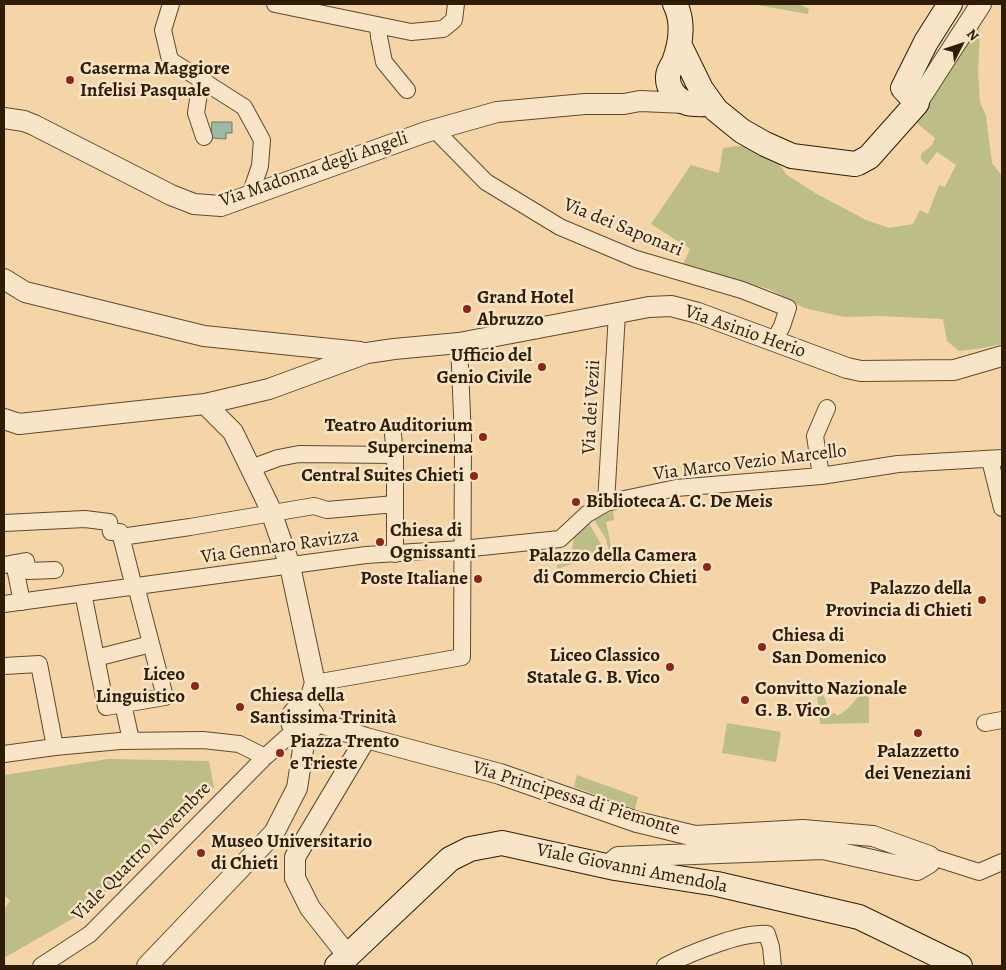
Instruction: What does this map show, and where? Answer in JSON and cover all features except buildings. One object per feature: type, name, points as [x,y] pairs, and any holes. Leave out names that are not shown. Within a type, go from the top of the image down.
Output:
[{"type":"main road","points":[[675,4],[680,27],[679,44],[668,75],[682,76],[699,99],[742,131],[765,144],[792,156],[855,164],[869,157],[917,103],[903,88],[926,42],[950,4]]},
{"type":"main road","points":[[679,44],[699,99]]},
{"type":"main road","name":"Viale Giovanni Amendola","points":[[349,964],[450,859],[470,849],[502,843],[608,866],[716,884],[859,917],[960,966]]},
{"type":"street","points":[[171,4],[163,30],[170,60],[244,107],[262,140],[260,166],[250,195]]},
{"type":"street","points":[[275,4],[411,32],[443,30],[454,20],[456,4]]},
{"type":"street","points":[[917,103],[981,4]]},
{"type":"street","points":[[378,26],[384,62],[407,90]]},
{"type":"street","points":[[640,101],[662,83],[668,75]]},
{"type":"street","points":[[204,136],[196,113],[200,87],[207,83]]},
{"type":"street","name":"Via Madonna degli Angeli","points":[[4,118],[24,121],[34,125],[171,195],[194,204],[221,206],[434,129],[497,112],[585,104],[624,104],[640,101],[699,99]]},
{"type":"street","name":"Via dei Saponari","points":[[434,129],[486,182],[560,227],[636,259],[742,290],[788,308],[782,326],[774,341]]},
{"type":"street","points":[[4,279],[25,292],[204,336],[367,353]]},
{"type":"street","name":"Via Asinio Herio","points":[[367,353],[460,344],[649,307],[671,306],[698,313],[861,372],[954,370],[1002,356]]},
{"type":"street","name":"Via dei Vezii","points":[[606,502],[617,313]]},
{"type":"street","points":[[314,683],[462,657],[463,439],[460,344]]},
{"type":"street","points":[[4,419],[19,424],[205,404],[246,395],[367,353]]},
{"type":"street","points":[[233,432],[238,411],[246,395]]},
{"type":"street","points":[[147,966],[274,833],[297,788],[305,723],[314,683],[290,566],[272,513],[233,432],[205,404]]},
{"type":"street","points":[[821,476],[815,436],[827,408]]},
{"type":"street","points":[[393,434],[395,454],[394,554]]},
{"type":"street","points":[[251,468],[278,458],[299,454],[395,454]]},
{"type":"street","points":[[996,459],[1002,508]]},
{"type":"street","name":"Via Marco Vezio Marcello","points":[[606,502],[676,488],[821,476],[898,464],[996,459]]},
{"type":"street","name":"Via Gennaro Ravizza","points":[[4,604],[366,555],[560,538],[587,514],[606,502]]},
{"type":"street","points":[[121,537],[314,506],[327,510],[395,504]]},
{"type":"street","points":[[4,524],[85,519],[109,522],[111,532],[120,532],[165,696],[106,707],[83,594]]},
{"type":"street","points":[[22,602],[9,564],[26,561],[28,571],[56,570]]},
{"type":"street","points":[[96,658],[151,644]]},
{"type":"street","points":[[4,666],[39,664],[54,747]]},
{"type":"street","points":[[123,704],[131,740]]},
{"type":"street","points":[[985,723],[1002,720]]},
{"type":"street","points":[[4,754],[131,740],[203,740],[239,744],[264,757],[305,723]]},
{"type":"street","name":"Via Principessa di Piemonte","points":[[305,723],[500,774],[637,822],[695,836],[803,830],[872,836],[929,856]]},
{"type":"street","points":[[349,964],[310,908],[295,878],[296,857],[366,738]]},
{"type":"street","name":"Viale Quattro Novembre","points":[[41,966],[90,934],[264,757]]},
{"type":"street","points":[[608,866],[618,857],[823,850],[917,870],[930,863],[929,856],[979,872],[1002,862]]},
{"type":"street","points":[[665,966],[678,959],[756,933],[767,934],[771,946],[773,966]]},
{"type":"green space","points":[[751,4],[799,4],[809,9],[808,14]]},
{"type":"green space","points":[[978,26],[980,32],[978,71],[980,102],[986,116],[992,163],[1002,176],[1002,344],[959,351],[947,341],[943,319],[880,316],[844,317],[804,308],[769,289],[682,267],[690,249],[651,224],[691,165],[719,173],[723,148],[745,145],[774,157],[787,175],[817,194],[866,220],[889,228],[913,224],[920,210],[928,214],[939,185],[945,187],[956,165],[937,152],[927,165],[921,159],[921,154],[932,145],[935,138],[918,124],[913,117]]},
{"type":"green space","points":[[613,511],[614,520],[606,522],[612,551],[609,551],[606,539],[594,520],[603,514]]},
{"type":"green space","points":[[589,523],[606,553],[557,569],[557,565],[561,564],[560,555],[571,552],[575,535]]},
{"type":"green space","points":[[865,685],[866,694],[869,695],[869,723],[820,724],[817,695],[823,694],[831,714],[835,713],[837,716],[853,703]]},
{"type":"green space","points":[[727,723],[781,732],[776,762],[722,753]]},
{"type":"green space","points":[[108,759],[209,761],[214,788],[86,911],[4,958],[4,911],[10,900],[4,896],[4,775]]},
{"type":"green space","points":[[577,775],[638,797],[635,809],[574,787]]},
{"type":"shaded area","points":[[212,122],[232,122],[232,133],[226,133],[226,139],[212,138]]},
{"type":"place","name":"Caserma Maggiore Infelisi Pasquale","points":[[70,80]]},
{"type":"place","name":"Grand Hotel Abruzzo","points":[[467,309]]},
{"type":"place","name":"Ufficio del Genio Civile","points":[[542,367]]},
{"type":"place","name":"Teatro Auditorium Supercinema","points":[[483,437]]},
{"type":"place","name":"Central Suites Chieti","points":[[474,476]]},
{"type":"place","name":"Biblioteca A. C. De Meis","points":[[576,502]]},
{"type":"place","name":"Chiesa di Ognissanti","points":[[380,542]]},
{"type":"place","name":"Palazzo della Camera di Commercio Chieti","points":[[707,567]]},
{"type":"place","name":"Poste Italiane","points":[[478,579]]},
{"type":"place","name":"Palazzo della Provincia di Chieti","points":[[982,600]]},
{"type":"place","name":"Chiesa di San Domenico","points":[[762,647]]},
{"type":"place","name":"Liceo Classico Statale G. B. Vico","points":[[670,667]]},
{"type":"place","name":"Liceo Linguistico","points":[[195,686]]},
{"type":"place","name":"Convitto Nazionale G. B. Vico","points":[[745,700]]},
{"type":"place","name":"Chiesa della Santissima Trinità","points":[[240,707]]},
{"type":"place","name":"Palazzetto dei Veneziani","points":[[918,733]]},
{"type":"place","name":"Piazza Trento e Trieste","points":[[280,753]]},
{"type":"place","name":"Museo Universitario di Chieti","points":[[201,853]]}]
